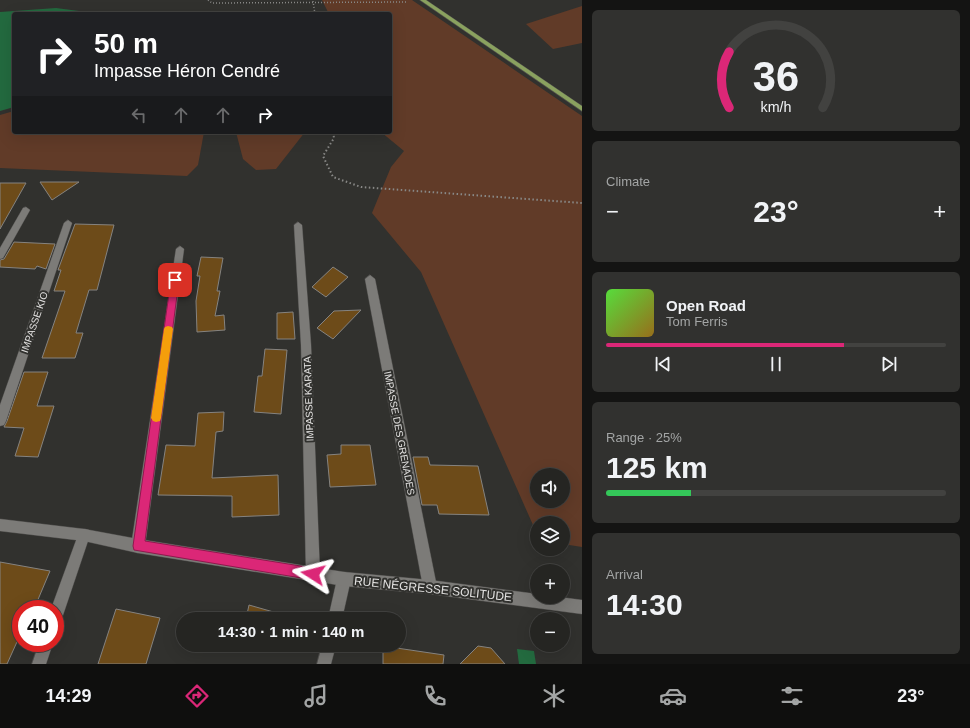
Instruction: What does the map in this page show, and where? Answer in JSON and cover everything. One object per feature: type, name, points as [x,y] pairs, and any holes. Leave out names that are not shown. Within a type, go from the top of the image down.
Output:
[{"type":"main road","points":[[423,0],[582,109]]},
{"type":"street","points":[[0,256],[26,210]]},
{"type":"street","name":"IMPASSE KIO","points":[[0,421],[68,223]]},
{"type":"street","name":"IMPASSE KARATA","points":[[298,225],[306,344],[313,574]]},
{"type":"street","points":[[138,546],[180,249]]},
{"type":"street","name":"IMPASSE DES GRENADES","points":[[370,279],[430,587]]},
{"type":"street","name":"RUE NÉGRESSE SOLITUDE","points":[[0,525],[84,535],[138,546],[344,579],[430,587],[582,607]]},
{"type":"street","points":[[61,600],[84,535]]},
{"type":"street","points":[[337,612],[344,579]]},
{"type":"street","points":[[39,664],[43,652]]},
{"type":"street","points":[[324,664],[327,652]]},
{"type":"path","points":[[208,0],[212,3],[314,1],[408,2]]},
{"type":"path","points":[[314,1],[315,12]]},
{"type":"path","points":[[333,134],[334,138],[323,156],[333,177],[361,187],[582,203]]},
{"type":"shaded area","points":[[322,0],[412,0],[582,116],[582,547],[570,545],[570,516],[530,516],[530,518],[421,272],[372,213],[391,167],[404,151],[383,134],[392,134],[392,12],[328,12]]},
{"type":"shaded area","points":[[582,6],[582,43],[553,49],[526,24]]},
{"type":"shaded area","points":[[56,8],[87,12],[12,12],[12,108],[0,111],[0,12]]},
{"type":"shaded area","points":[[12,112],[12,134],[204,134],[198,165],[187,176],[0,168],[0,115]]},
{"type":"shaded area","points":[[237,134],[303,134],[276,169],[256,170],[243,159]]},
{"type":"shaded area","points":[[517,649],[534,652],[536,664],[519,664]]},
{"type":"building","points":[[40,182],[79,182],[52,200]]},
{"type":"building","points":[[0,183],[26,183],[0,229]]},
{"type":"building","points":[[75,224],[114,225],[97,290],[89,290],[76,333],[83,333],[75,358],[42,358],[65,291],[54,291],[61,270],[58,270]]},
{"type":"building","points":[[14,242],[55,244],[46,269],[37,266],[35,269],[0,267],[0,260],[4,259]]},
{"type":"building","points":[[201,257],[223,258],[217,291],[220,291],[215,316],[224,315],[225,330],[197,332],[196,301],[200,276],[197,276]]},
{"type":"building","points":[[333,267],[348,277],[326,297],[312,287]]},
{"type":"building","points":[[361,310],[333,339],[317,328],[334,311]]},
{"type":"building","points":[[293,312],[295,339],[277,339],[277,313]]},
{"type":"building","points":[[265,349],[287,350],[281,414],[254,412],[258,376],[262,376]]},
{"type":"building","points":[[24,372],[48,372],[37,406],[54,406],[38,457],[15,456],[24,428],[4,427]]},
{"type":"building","points":[[224,412],[223,431],[216,432],[212,478],[278,475],[279,515],[232,517],[232,496],[158,495],[166,445],[195,446],[198,413]]},
{"type":"building","points":[[341,445],[370,445],[376,485],[330,487],[327,455],[341,454]]},
{"type":"building","points":[[413,457],[428,457],[430,465],[478,466],[489,515],[439,514],[437,505],[422,505]]},
{"type":"building","points":[[0,562],[50,571],[38,600],[12,600],[12,652],[7,664],[0,664]]},
{"type":"building","points":[[249,605],[274,612],[248,612]]},
{"type":"building","points":[[116,609],[160,618],[146,664],[98,664]]},
{"type":"building","points":[[478,646],[491,648],[505,664],[460,664]]},
{"type":"building","points":[[406,649],[444,655],[443,664],[383,664],[383,652],[406,652]]},
{"type":"slow traffic","points":[[156,418],[168,329]]},
{"type":"route","points":[[175,280],[138,546],[313,574]]}]
